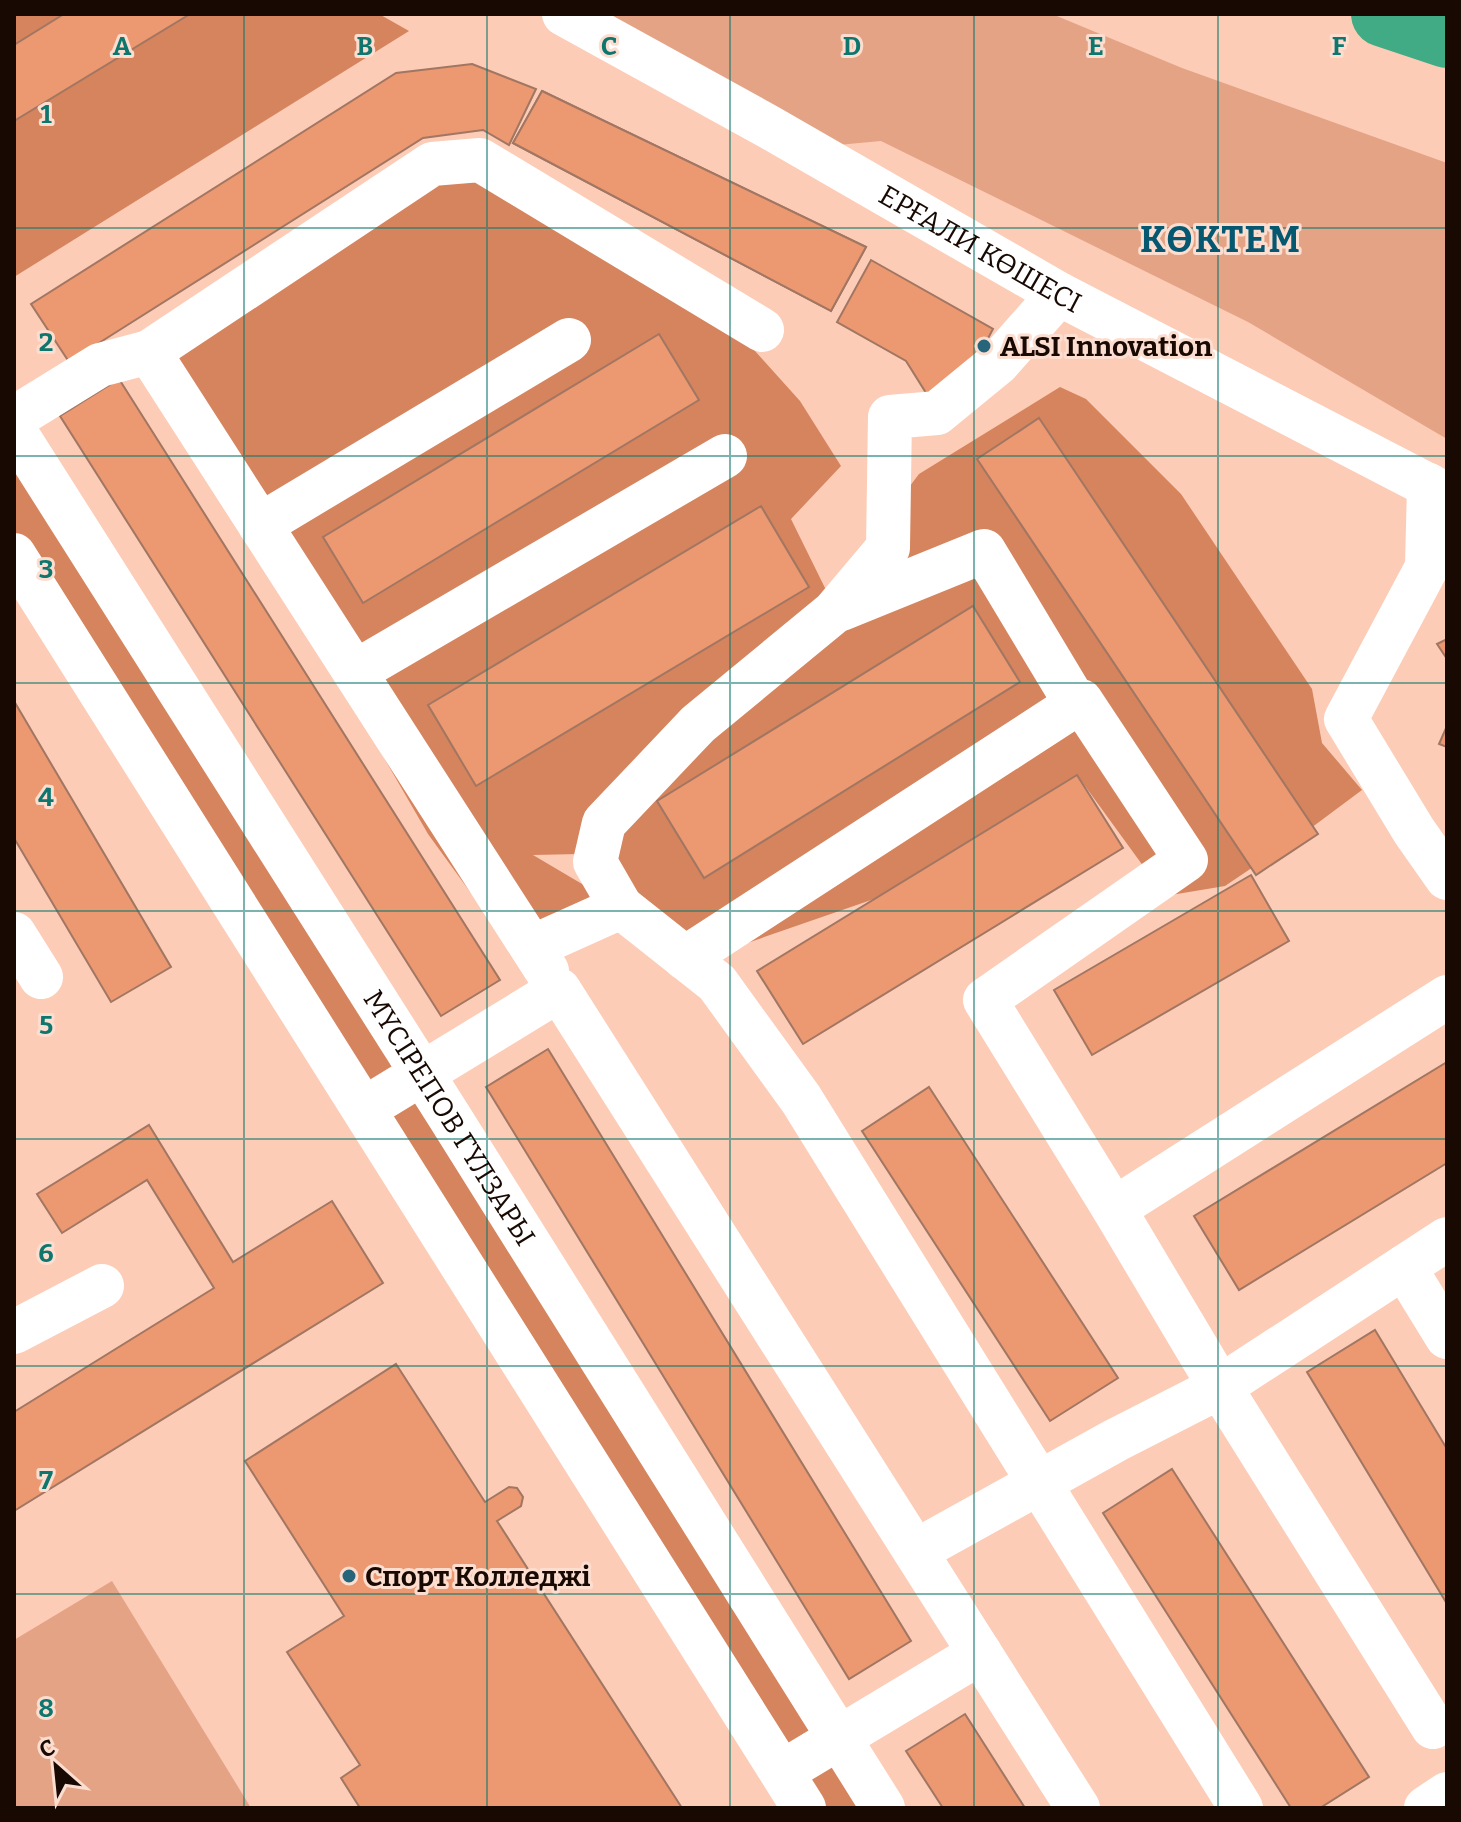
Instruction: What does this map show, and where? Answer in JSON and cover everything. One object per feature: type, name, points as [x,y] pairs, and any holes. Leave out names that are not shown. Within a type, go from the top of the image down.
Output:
[{"type":"street","name":"ЕРҒАЛИ КӨШЕСІ","points":[[564,14],[769,127],[1059,294],[1438,490]]},
{"type":"street","points":[[14,418],[100,365],[149,352],[432,164],[480,160],[762,330]]},
{"type":"street","points":[[1059,294],[998,363],[937,413],[890,417],[888,548],[834,612],[698,724],[604,823],[595,862],[621,907],[717,983],[801,1099],[1241,1808]]},
{"type":"street","points":[[260,525],[569,340]]},
{"type":"street","points":[[149,352],[532,947],[1078,1808]]},
{"type":"street","name":"МҮСІРЕПОВ ГҮЛЗАРЫ","points":[[14,430],[883,1808]]},
{"type":"street","points":[[355,672],[725,456]]},
{"type":"street","points":[[1438,490],[1427,567],[1346,719],[1414,831],[1447,878]]},
{"type":"street","points":[[834,612],[984,551],[1076,704]]},
{"type":"street","points":[[14,555],[804,1808]]},
{"type":"street","points":[[685,958],[1081,701],[1186,860],[985,1000],[1220,1387],[1433,1727]]},
{"type":"street","points":[[532,947],[621,907]]},
{"type":"street","points":[[14,934],[41,977]]},
{"type":"street","points":[[364,1109],[559,990]]},
{"type":"street","points":[[1114,1209],[1447,997]]},
{"type":"street","points":[[464,1267],[521,1231]]},
{"type":"street","points":[[916,1551],[1116,1440],[1220,1387],[1447,1239]]},
{"type":"street","points":[[1404,1267],[1447,1337]]},
{"type":"street","points":[[14,1332],[102,1286]]},
{"type":"street","points":[[619,1514],[676,1477]]},
{"type":"street","points":[[782,1772],[980,1653]]},
{"type":"street","points":[[1426,1808],[1447,1794]]},
{"type":"shaded area","points":[[14,14],[379,14],[409,31],[14,277]]},
{"type":"shaded area","points":[[574,14],[1052,14],[1182,68],[1447,163],[1447,439],[1248,322],[881,141],[827,146]]},
{"type":"shaded area","points":[[479,179],[720,312],[800,401],[841,466],[791,519],[826,590],[919,474],[1060,387],[1086,399],[1181,494],[1312,689],[1322,743],[1362,790],[1225,886],[1165,896],[1077,775],[874,899],[675,968],[579,854],[533,855],[621,907],[505,940],[428,834],[287,590],[169,361],[441,181]]},
{"type":"shaded area","points":[[14,430],[883,1808],[804,1808],[14,555]]},
{"type":"shaded area","points":[[112,1581],[251,1808],[14,1808],[14,1640]]},
{"type":"building","points":[[64,14],[190,14],[14,121],[14,45]]},
{"type":"building","points":[[472,64],[536,89],[509,145],[483,130],[423,138],[69,362],[31,304],[396,73]]},
{"type":"building","points":[[542,91],[866,247],[831,311],[513,143]]},
{"type":"building","points":[[542,91],[866,247],[831,311],[513,143]]},
{"type":"building","points":[[871,260],[993,329],[984,346],[990,357],[928,396],[906,361],[837,322]]},
{"type":"building","points":[[659,334],[699,400],[363,603],[323,537]]},
{"type":"building","points":[[119,379],[500,980],[441,1016],[60,416]]},
{"type":"building","points":[[1039,418],[1318,834],[1256,875],[977,459]]},
{"type":"building","points":[[761,506],[809,587],[476,786],[428,705]]},
{"type":"building","points":[[973,606],[1020,682],[704,878],[657,801]]},
{"type":"building","points":[[1447,639],[1447,659],[1437,644]]},
{"type":"building","points":[[14,701],[171,967],[111,1002],[14,838]]},
{"type":"building","points":[[1447,726],[1447,747],[1439,744]]},
{"type":"building","points":[[1077,775],[1123,848],[803,1044],[757,971]]},
{"type":"building","points":[[1251,875],[1289,941],[1092,1055],[1054,990]]},
{"type":"building","points":[[548,1049],[911,1641],[849,1679],[486,1087]]},
{"type":"building","points":[[1447,1062],[1447,1163],[1239,1290],[1194,1216]]},
{"type":"building","points":[[929,1087],[1118,1378],[1050,1421],[862,1131]]},
{"type":"building","points":[[149,1125],[233,1262],[332,1201],[383,1283],[14,1511],[14,1412],[214,1288],[147,1180],[62,1233],[37,1194]]},
{"type":"building","points":[[1375,1330],[1447,1449],[1447,1604],[1307,1372]]},
{"type":"building","points":[[396,1364],[485,1502],[509,1487],[517,1488],[523,1497],[521,1506],[497,1521],[682,1808],[360,1808],[341,1778],[360,1765],[287,1652],[344,1616],[245,1461]]},
{"type":"building","points":[[1172,1469],[1369,1777],[1320,1808],[1291,1808],[1103,1513]]},
{"type":"building","points":[[965,1714],[1025,1808],[943,1808],[906,1751]]},
{"type":"waterway","points":[[1384,14],[1447,35]]},
{"type":"place","name":"ALSI Innovation","points":[[984,346]]},
{"type":"place","name":"Спорт Колледжі","points":[[349,1576]]},
{"type":"district","name":"КӨКТЕМ","points":[[1221,240]]}]
